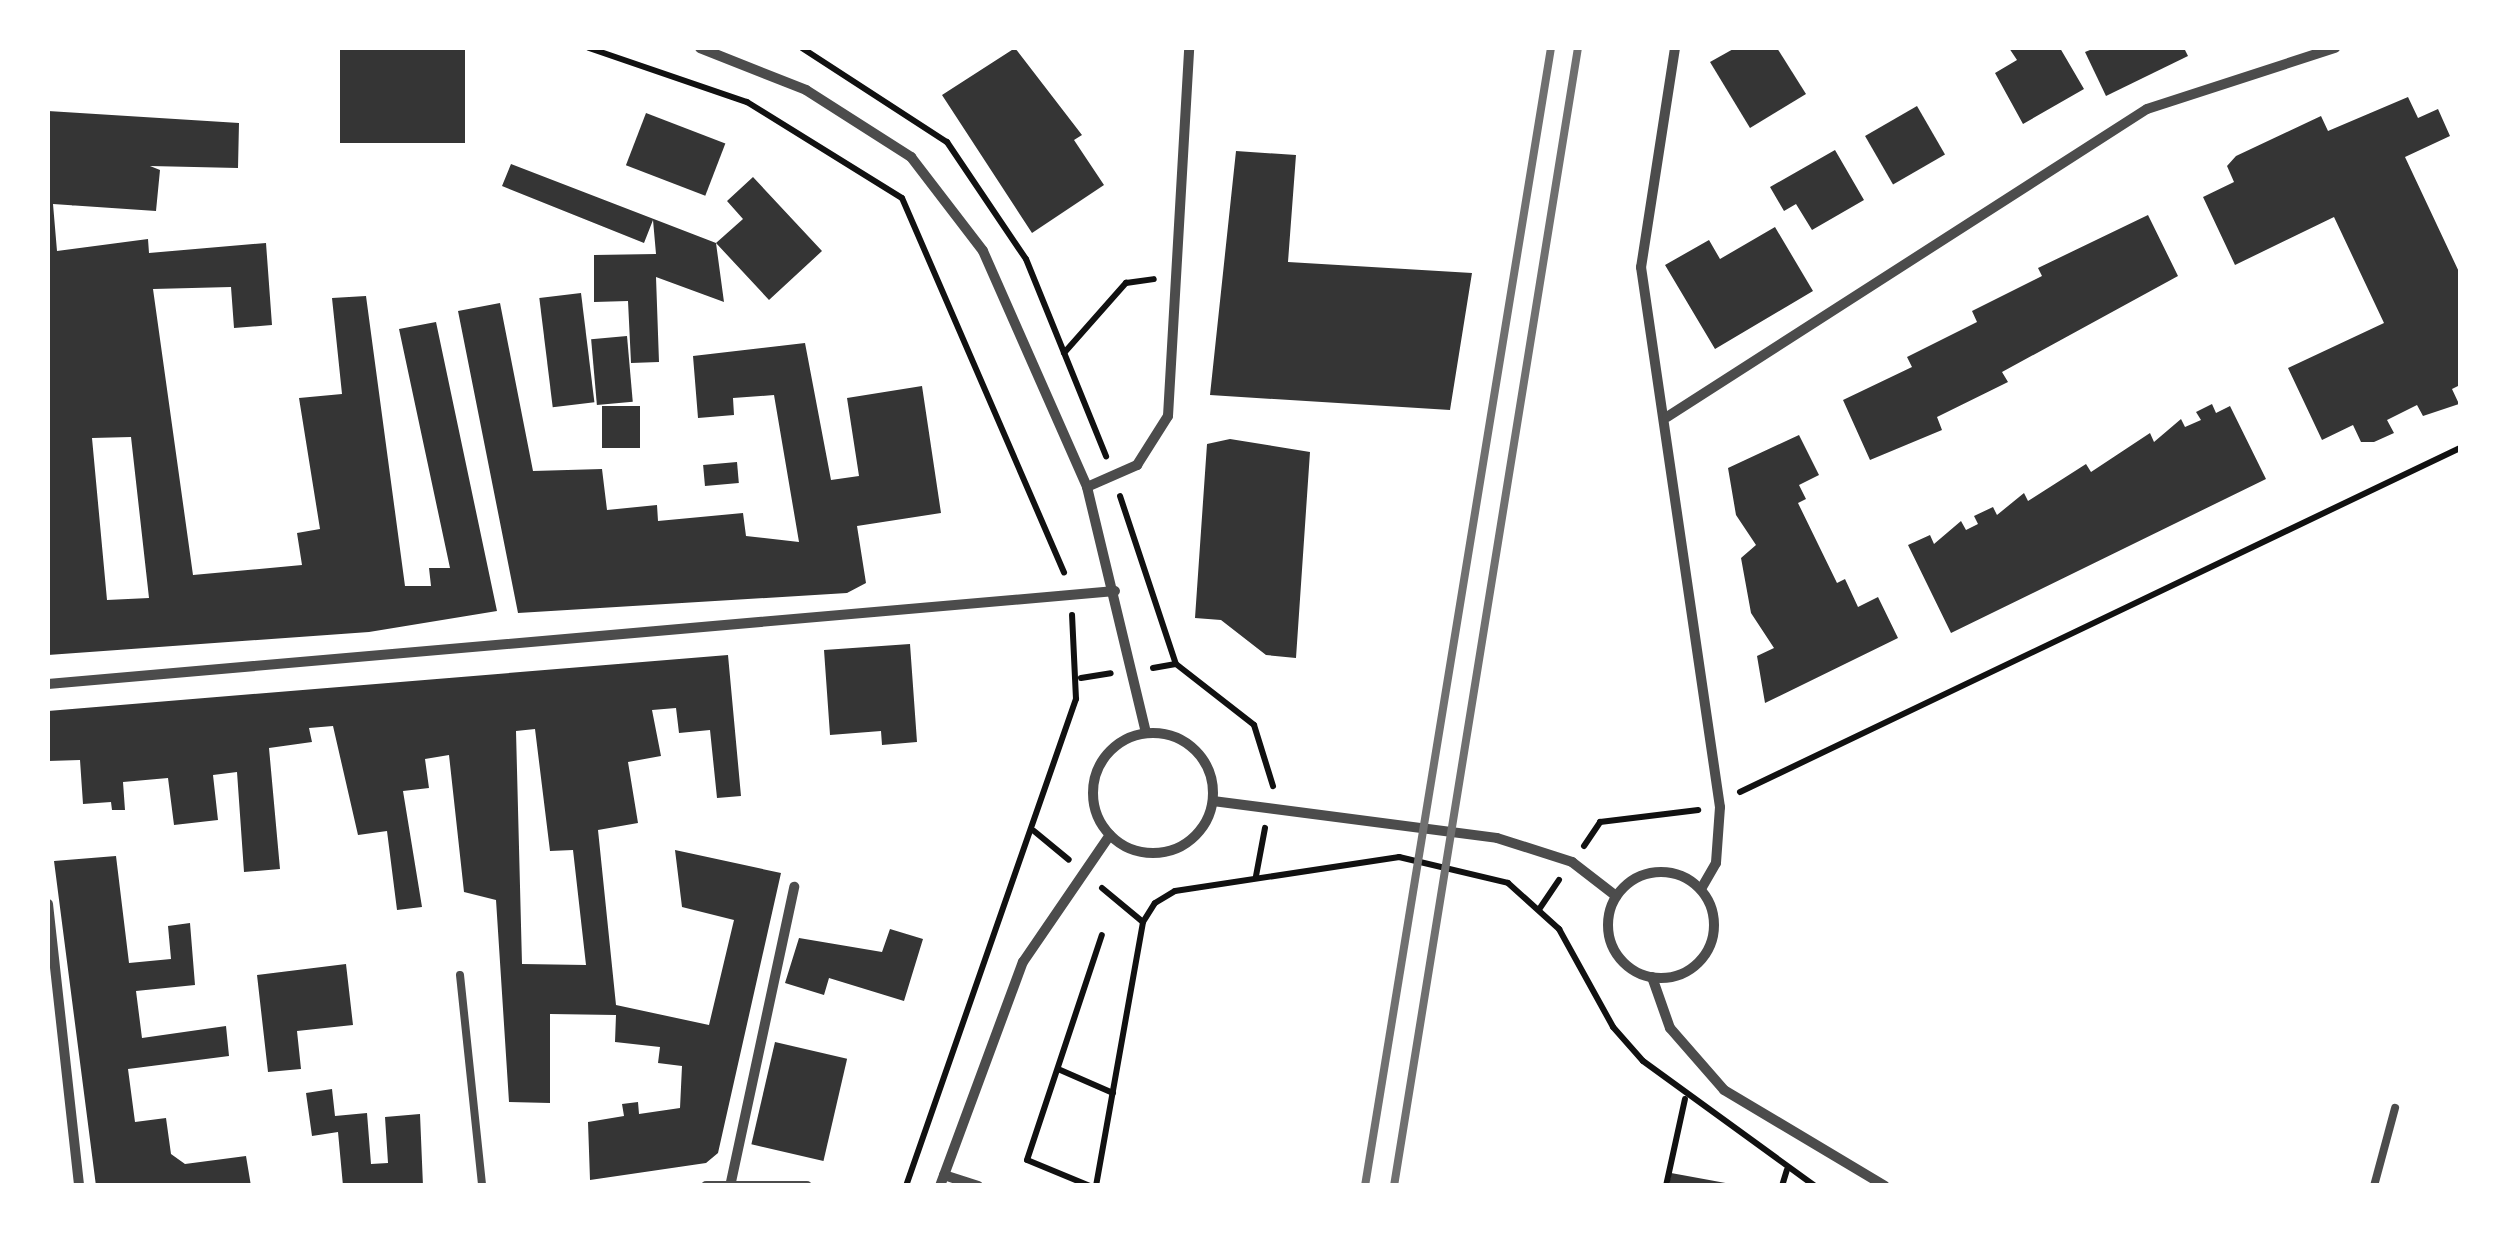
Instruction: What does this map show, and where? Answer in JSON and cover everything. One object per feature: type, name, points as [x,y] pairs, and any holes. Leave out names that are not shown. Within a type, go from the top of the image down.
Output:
[{"type":"street","points":[[700,48],[806,90],[911,157],[982,251],[1038,370],[1086,487],[1115,590],[1146,733]]},
{"type":"street","points":[[1086,487],[1114,478],[1151,452],[1168,416],[1189,48]]},
{"type":"street","points":[[1676,48],[1641,267],[1667,417],[1720,808],[1716,863],[1700,890]]},
{"type":"street","points":[[1667,417],[2147,109],[2335,48]]},
{"type":"street","points":[[48,684],[1115,590]]},
{"type":"street","points":[[1146,733],[1193,748],[1210,774],[1213,801],[1204,828],[1179,848],[1136,852],[1110,835],[1094,807],[1096,773],[1114,746],[1146,733]]},
{"type":"street","points":[[1213,801],[1496,838],[1572,862],[1616,896]]},
{"type":"street","points":[[978,1186],[942,1180],[1023,962],[1110,835]]},
{"type":"street","points":[[1616,896],[1650,873],[1677,874],[1700,890],[1714,925],[1708,950],[1690,970],[1652,978]]},
{"type":"street","points":[[731,1182],[794,886]]},
{"type":"street","points":[[1616,896],[1612,946],[1652,978],[1670,1028],[1724,1090],[1886,1186]]},
{"type":"street","points":[[48,904],[79,1186]]},
{"type":"street","points":[[706,1186],[731,1182],[807,1186]]},
{"type":"lane","points":[[460,974],[482,1186]]},
{"type":"lane","points":[[2374,1186],[2395,1108]]},
{"type":"path","points":[[589,48],[746,102],[902,198],[1060,553],[1069,597],[1076,699],[906,1186]]},
{"type":"path","points":[[1038,370],[1066,351],[1126,283],[1173,277]]},
{"type":"path","points":[[1066,351],[1114,478],[1176,664],[1254,726],[1268,750],[1268,811],[1256,876]]},
{"type":"path","points":[[1540,908],[1600,822],[1720,808],[1757,778],[2460,448]]},
{"type":"path","points":[[1102,936],[1028,1160],[1093,1186],[1143,922],[1156,903],[1256,876],[1399,857],[1487,872],[1540,908],[1573,952]]},
{"type":"path","points":[[1058,1069],[1113,1093]]},
{"type":"path","points":[[1666,1186],[1685,1099]]},
{"type":"path","points":[[1782,1186],[1787,1170]]},
{"type":"building","points":[[340,48],[465,48],[465,143],[340,143]]},
{"type":"building","points":[[1015,48],[1082,135],[1074,140],[1104,185],[1032,233],[942,95]]},
{"type":"building","points":[[1735,48],[1777,48],[1806,94],[1750,128],[1710,62]]},
{"type":"building","points":[[2009,48],[2060,48],[2084,89],[2023,124],[1995,73],[2017,60]]},
{"type":"building","points":[[2095,48],[2184,48],[2188,56],[2106,96],[2085,52]]},
{"type":"building","points":[[2408,97],[2418,118],[2438,109],[2450,136],[2405,157],[2460,274],[2460,385],[2452,389],[2459,404],[2423,416],[2417,405],[2387,420],[2394,433],[2374,442],[2361,442],[2353,425],[2322,440],[2288,368],[2384,323],[2334,217],[2235,265],[2203,197],[2234,182],[2227,166],[2236,156],[2321,116],[2328,131]]},
{"type":"building","points":[[1917,106],[1945,154],[1893,184],[1865,136]]},
{"type":"building","points":[[48,111],[239,123],[238,168],[150,166],[160,170],[156,211],[53,204],[57,251],[148,239],[149,253],[266,243],[272,325],[234,328],[231,287],[153,289],[193,575],[302,565],[297,533],[320,529],[299,398],[342,394],[332,298],[366,296],[405,586],[431,586],[429,568],[450,568],[399,329],[436,322],[497,611],[369,632],[48,655]],"holes":[[[131,437],[149,598],[107,600],[92,438]]]},
{"type":"building","points":[[646,113],[725,143],[705,196],[626,165]]},
{"type":"building","points":[[1835,150],[1864,200],[1812,230],[1796,204],[1784,211],[1770,187]]},
{"type":"building","points":[[1236,151],[1296,155],[1288,262],[1472,273],[1450,410],[1210,395]]},
{"type":"building","points":[[511,164],[716,243],[724,302],[656,277],[659,362],[631,363],[628,301],[594,302],[594,255],[656,254],[653,220],[644,243],[502,186]]},
{"type":"building","points":[[753,177],[822,251],[769,300],[716,243],[743,219],[727,201]]},
{"type":"building","points":[[2148,215],[2178,276],[2002,372],[2008,382],[1937,417],[1942,430],[1870,460],[1843,400],[1912,367],[1907,357],[1977,322],[1972,311],[2042,276],[2038,268]]},
{"type":"building","points":[[1775,227],[1813,291],[1715,349],[1665,265],[1709,240],[1720,259]]},
{"type":"building","points":[[581,293],[594,402],[553,407],[539,298]]},
{"type":"building","points":[[500,303],[533,471],[602,469],[607,510],[657,505],[658,521],[743,513],[746,536],[799,542],[774,395],[733,398],[734,415],[698,418],[693,356],[805,343],[831,480],[859,476],[847,398],[922,386],[941,513],[857,526],[866,583],[847,593],[518,613],[458,311]]},
{"type":"building","points":[[627,336],[633,402],[597,405],[591,339]]},
{"type":"building","points":[[2212,404],[2216,413],[2230,406],[2266,479],[1951,633],[1908,545],[1930,535],[1934,544],[1961,521],[1966,530],[1978,524],[1974,516],[1993,507],[1997,515],[2024,493],[2028,501],[2086,464],[2091,472],[2150,433],[2154,442],[2181,419],[2185,427],[2201,420],[2196,412]]},
{"type":"building","points":[[602,406],[640,406],[640,448],[602,448]]},
{"type":"building","points":[[1799,435],[1819,475],[1799,485],[1806,499],[1798,503],[1837,583],[1845,579],[1858,607],[1878,597],[1898,638],[1765,703],[1757,656],[1774,648],[1751,613],[1741,558],[1756,545],[1736,515],[1728,468]]},
{"type":"building","points":[[1230,439],[1310,452],[1296,658],[1266,655],[1221,620],[1195,618],[1207,444]]},
{"type":"building","points":[[737,462],[739,483],[705,486],[703,465]]},
{"type":"building","points":[[910,644],[917,742],[882,745],[881,731],[830,735],[824,650]]},
{"type":"building","points":[[728,655],[741,796],[717,798],[710,730],[679,733],[676,708],[652,710],[661,756],[628,762],[638,823],[598,830],[616,1005],[709,1025],[734,920],[682,907],[675,850],[781,873],[718,1153],[706,1163],[590,1180],[588,1122],[624,1116],[622,1104],[638,1102],[639,1114],[680,1108],[682,1066],[658,1063],[660,1047],[615,1042],[616,1015],[550,1014],[550,1103],[509,1102],[496,900],[464,892],[449,755],[425,759],[429,788],[403,791],[422,907],[397,910],[387,831],[358,835],[333,726],[309,728],[312,742],[269,748],[280,869],[244,872],[237,772],[213,775],[218,820],[174,825],[168,778],[123,782],[125,810],[112,810],[111,802],[83,804],[80,760],[48,761],[48,711]],"holes":[[[535,729],[550,851],[573,850],[586,965],[522,964],[516,731]]]},
{"type":"building","points":[[116,856],[129,963],[171,959],[168,926],[190,923],[195,985],[136,991],[142,1038],[226,1026],[229,1056],[128,1069],[135,1122],[166,1118],[171,1154],[185,1164],[246,1156],[251,1186],[96,1186],[54,861]]},
{"type":"building","points":[[890,929],[923,939],[904,1001],[829,978],[824,995],[785,983],[799,938],[882,952]]},
{"type":"building","points":[[346,964],[353,1025],[297,1031],[301,1069],[268,1072],[257,975]]},
{"type":"building","points":[[775,1042],[847,1059],[823,1161],[751,1144]]},
{"type":"building","points":[[332,1089],[335,1116],[367,1113],[371,1164],[388,1163],[385,1117],[420,1114],[423,1186],[343,1186],[338,1132],[312,1136],[306,1093]]},
{"type":"building","points":[[1671,1173],[1731,1184],[1731,1186],[1669,1186]]},
{"type":"railway","points":[[1365,1186],[1551,48]]},
{"type":"railway","points":[[1394,1186],[1578,48]]}]
